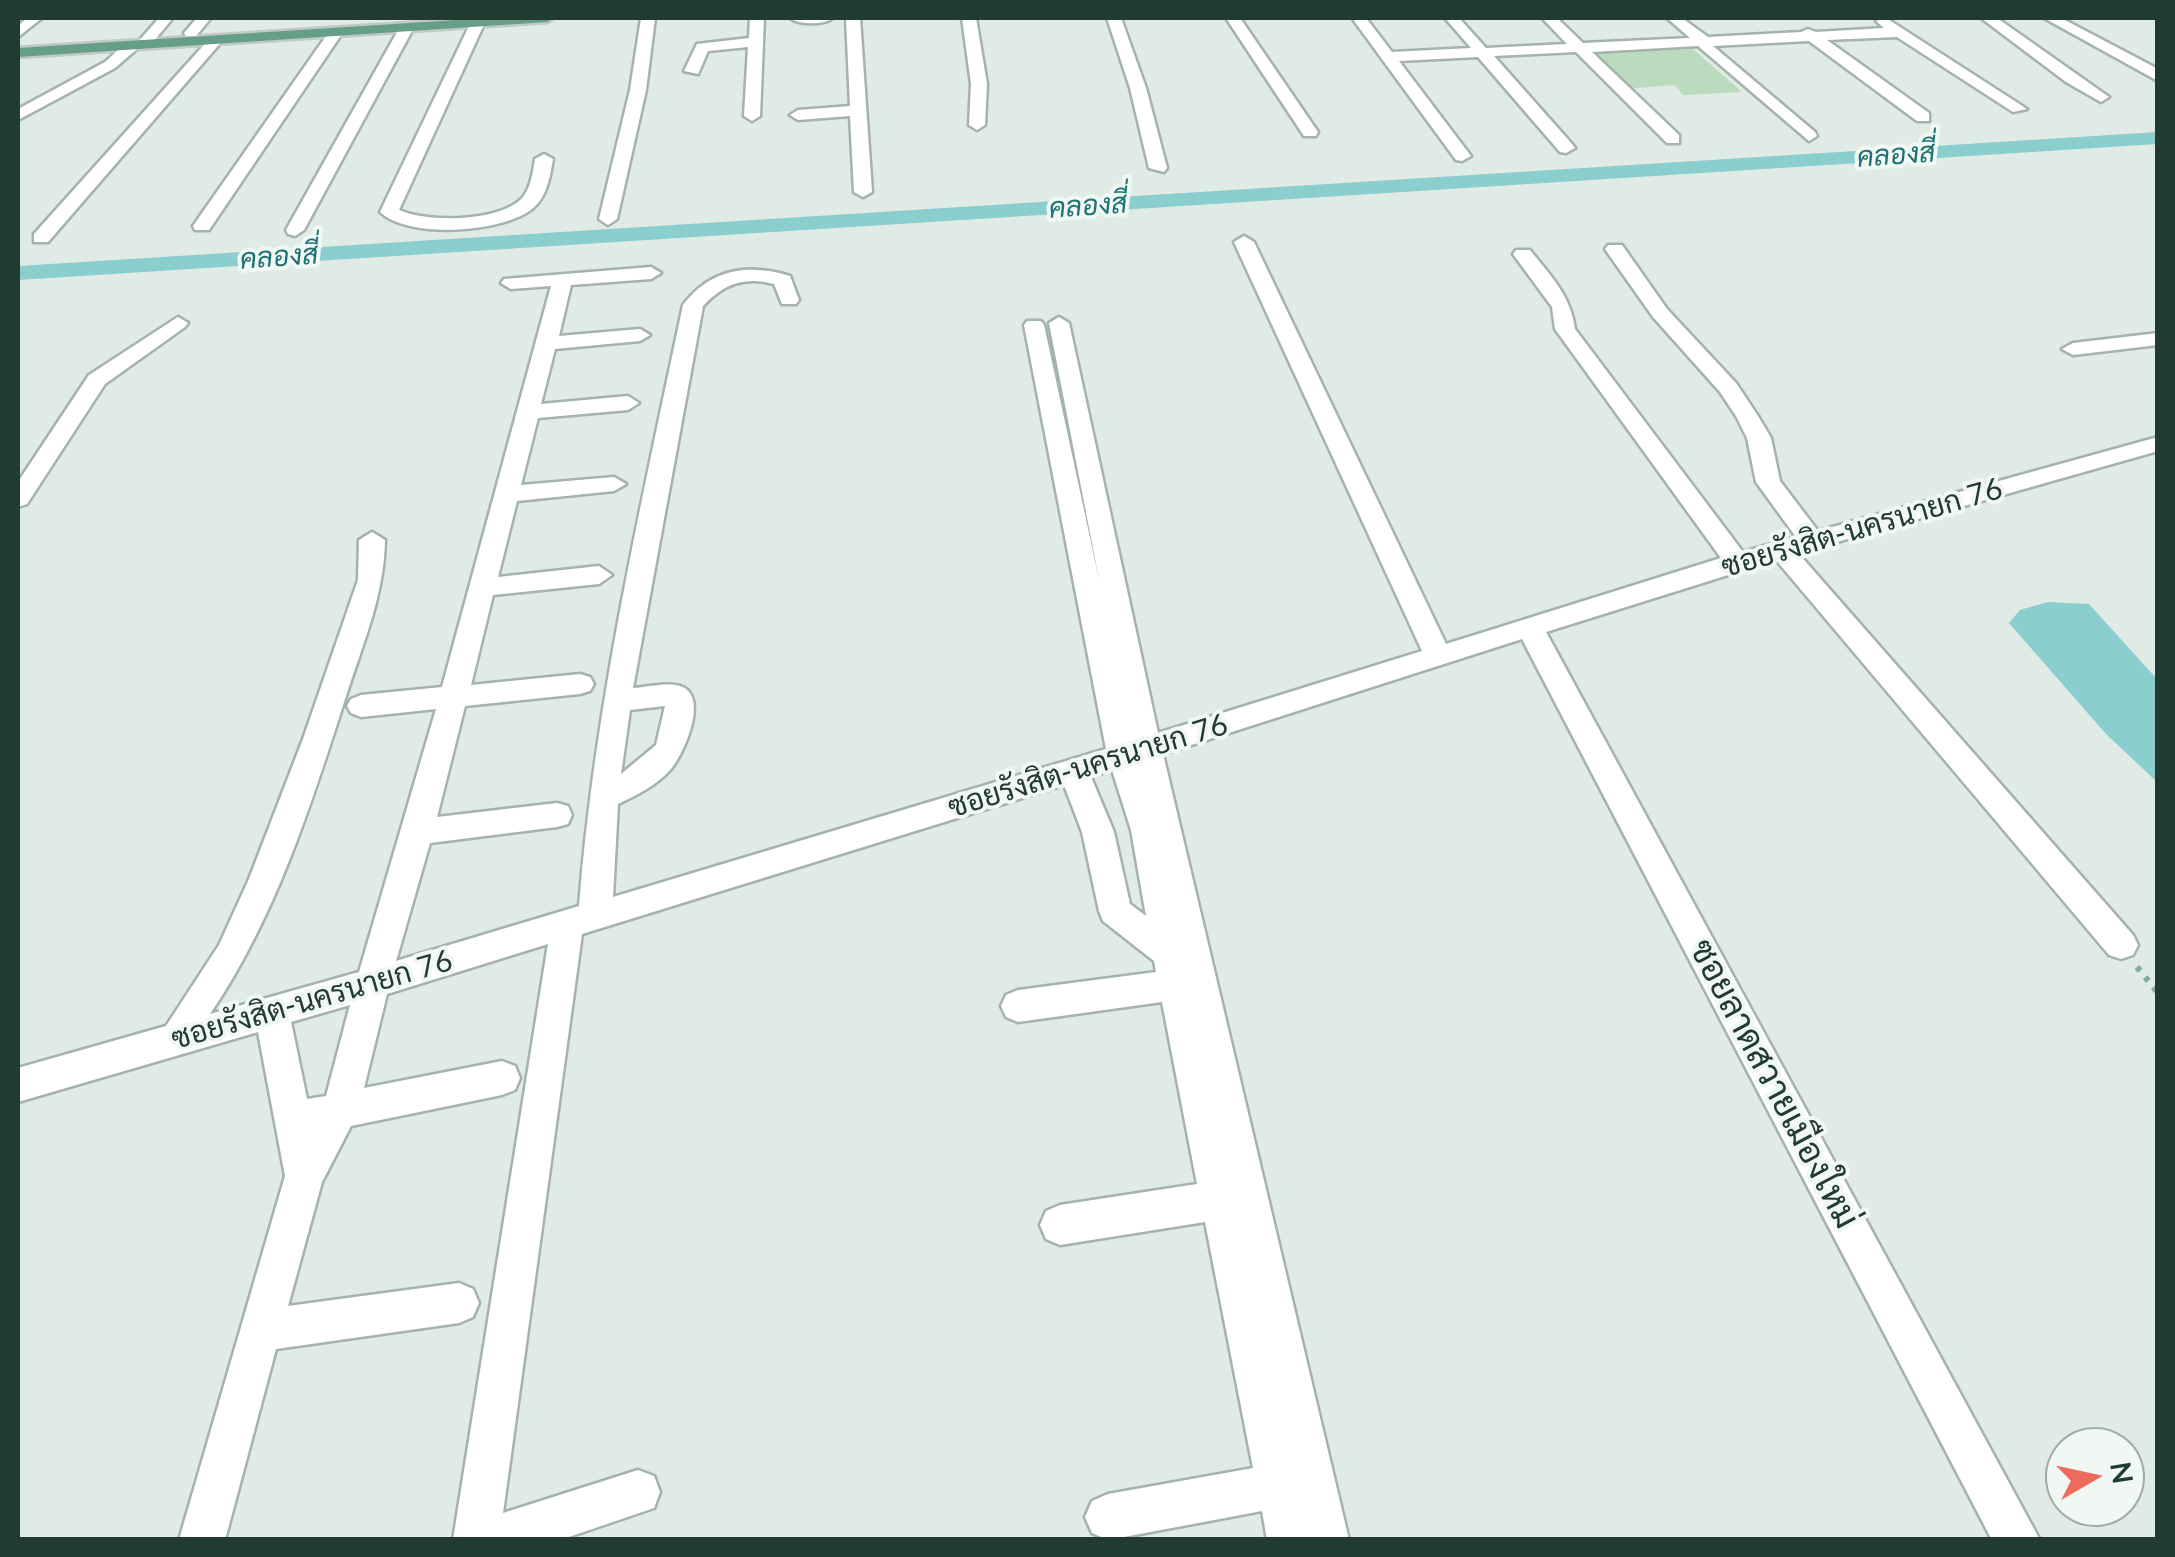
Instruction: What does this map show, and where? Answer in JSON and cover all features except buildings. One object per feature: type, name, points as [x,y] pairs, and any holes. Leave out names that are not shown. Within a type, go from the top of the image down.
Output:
[{"type":"main road","points":[[142,42],[191,33],[424,18]]},
{"type":"main road","points":[[20,53],[547,18]]},
{"type":"street","points":[[18,34],[35,18]]},
{"type":"street","points":[[21,111],[96,74],[142,42],[166,18]]},
{"type":"street","points":[[191,33],[204,18]]},
{"type":"street","points":[[608,219],[646,83],[648,18]]},
{"type":"street","points":[[752,116],[757,18]]},
{"type":"street","points":[[798,18],[826,18]]},
{"type":"street","points":[[853,18],[862,192]]},
{"type":"street","points":[[969,18],[977,52],[977,125]]},
{"type":"street","points":[[1114,18],[1138,88],[1158,168]]},
{"type":"street","points":[[1234,18],[1310,132]]},
{"type":"street","points":[[1359,18],[1462,156]]},
{"type":"street","points":[[1452,18],[1566,148]]},
{"type":"street","points":[[1550,18],[1673,140]]},
{"type":"street","points":[[1654,18],[1688,43]]},
{"type":"street","points":[[1674,18],[1809,136]]},
{"type":"street","points":[[1787,18],[1923,117]]},
{"type":"street","points":[[1878,18],[2019,109]]},
{"type":"street","points":[[1988,18],[2029,43],[2072,80],[2101,97]]},
{"type":"street","points":[[2052,18],[2158,76]]},
{"type":"street","points":[[478,22],[388,212],[418,224],[511,216],[529,202],[538,188],[544,159]]},
{"type":"street","points":[[295,230],[407,27]]},
{"type":"street","points":[[202,226],[336,32]]},
{"type":"street","points":[[1390,57],[1688,43],[1705,46],[1900,32]]},
{"type":"street","points":[[41,238],[216,40]]},
{"type":"street","points":[[691,77],[702,47],[756,42]]},
{"type":"street","points":[[798,114],[858,110]]},
{"type":"street","points":[[1244,242],[1438,656]]},
{"type":"street","points":[[1616,248],[1660,313],[1728,388],[1747,416],[1758,438],[1768,482],[1814,544]]},
{"type":"street","points":[[1523,254],[1562,307],[1565,329],[1737,562]]},
{"type":"street","points":[[510,282],[651,273]]},
{"type":"street","points":[[476,1540],[552,1045],[581,920],[620,700],[625,648],[693,304],[718,280],[745,273],[783,280],[789,300]]},
{"type":"street","points":[[202,1540],[304,1176],[341,1108],[563,280]]},
{"type":"street","points":[[18,499],[97,380],[178,323]]},
{"type":"street","points":[[1047,324],[1134,752],[1172,969],[1290,1540]]},
{"type":"street","points":[[546,343],[640,335]]},
{"type":"street","points":[[2073,349],[2158,339]]},
{"type":"street","points":[[528,412],[628,403]]},
{"type":"street","name":"ซอยรังสิต-นครนายก 76","points":[[18,1086],[1074,771],[1737,562],[1814,544],[2158,444]]},
{"type":"street","points":[[507,494],[614,484]]},
{"type":"street","points":[[178,1039],[196,1004],[231,955],[265,878],[318,739],[371,580],[372,540]]},
{"type":"street","points":[[1784,552],[2121,945]]},
{"type":"street","points":[[482,587],[598,575]]},
{"type":"street","name":"ซอยลาดสวายเมืองใหม่","points":[[1530,628],[2017,1540]]},
{"type":"street","points":[[361,706],[580,684]]},
{"type":"street","points":[[604,797],[636,782],[665,758],[678,727],[680,700],[676,695],[620,700]]},
{"type":"street","points":[[1134,752],[1326,1540]]},
{"type":"street","points":[[1074,771],[1098,832],[1115,912],[1172,969]]},
{"type":"street","points":[[418,832],[557,815]]},
{"type":"street","points":[[1018,1006],[1172,969]]},
{"type":"street","points":[[272,1013],[304,1176]]},
{"type":"street","points":[[292,1120],[502,1078]]},
{"type":"street","points":[[1060,1225],[1219,1200]]},
{"type":"street","points":[[260,1331],[458,1303]]},
{"type":"street","points":[[1108,1518],[1279,1486]]},
{"type":"street","points":[[488,1540],[638,1492]]},
{"type":"green space","points":[[1693,49],[1742,92],[1683,95],[1675,85],[1625,89],[1590,57],[1604,51]]},
{"type":"water","points":[[2048,602],[2089,604],[2157,679],[2157,782],[2106,734],[2009,623],[2020,610]]},
{"type":"waterway","name":"คลองสี่","points":[[18,273],[2158,138]]}]
